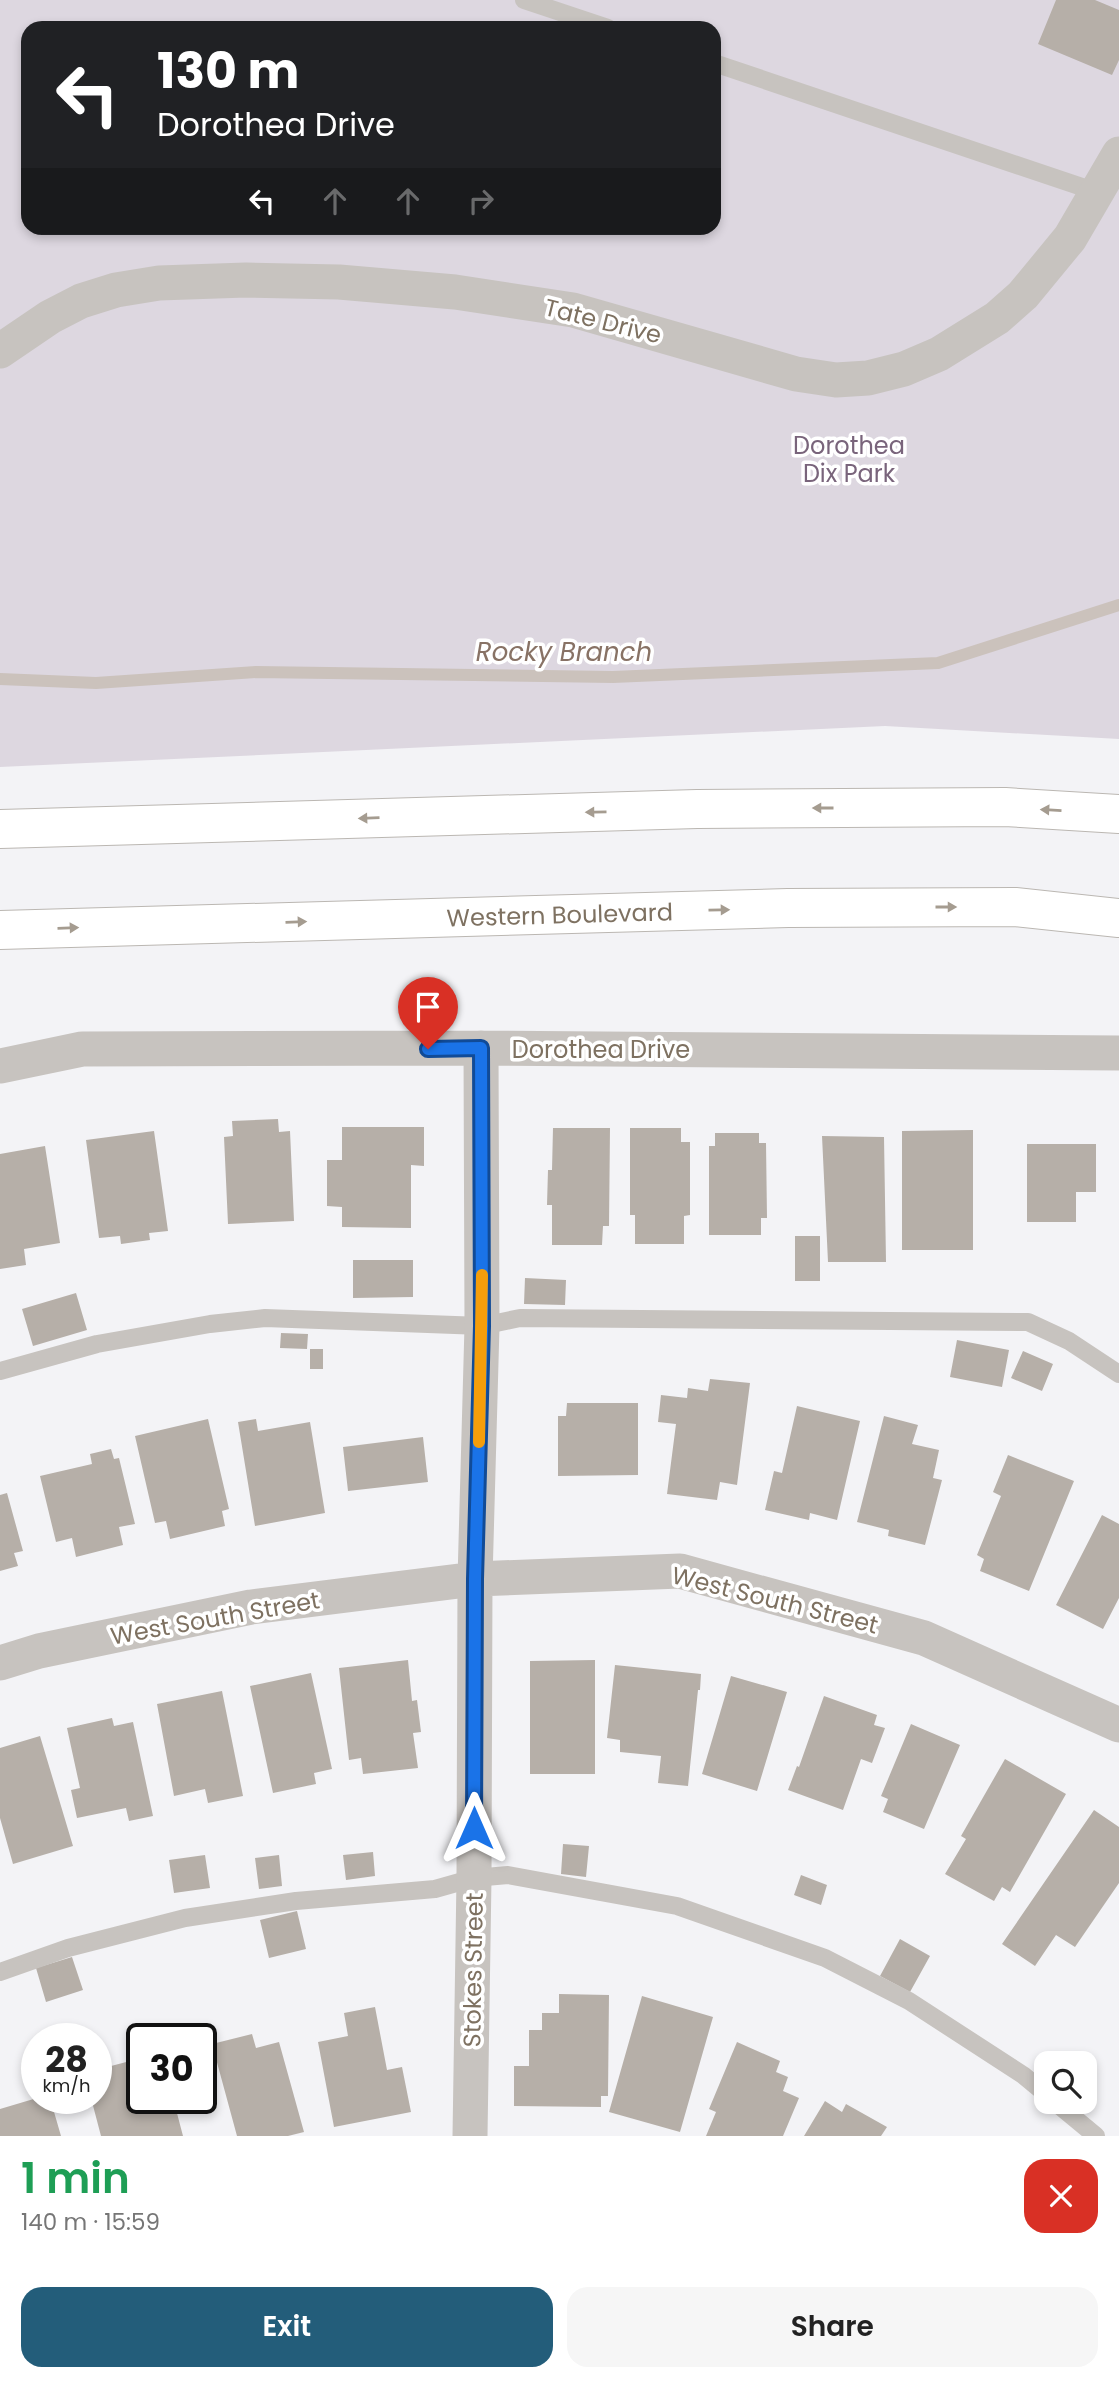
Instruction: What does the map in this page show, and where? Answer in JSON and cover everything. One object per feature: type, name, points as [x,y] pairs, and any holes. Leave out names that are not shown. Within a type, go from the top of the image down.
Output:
[{"type":"main road","points":[[0,829],[697,809],[1005,807],[1119,814]]},
{"type":"main road","name":"Western Boulevard","points":[[0,930],[802,908],[1015,907],[1119,918]]},
{"type":"street","name":"Tate Drive","points":[[0,351],[50,317],[81,301],[116,290],[159,283],[233,280],[338,282],[455,292],[573,310],[796,374],[836,380],[867,379],[904,369],[939,354],[998,318],[1047,268],[1070,237],[1119,154]]},
{"type":"street","name":"Dorothea Drive","points":[[0,1066],[82,1049],[481,1048],[1119,1052]]},
{"type":"street","name":"Stokes Street","points":[[470,2136],[475,1579],[482,1326],[481,1048]]},
{"type":"street","name":"West South Street","points":[[0,1663],[39,1651],[251,1607],[475,1579],[680,1571],[924,1637],[1119,1725]]},
{"type":"lane","points":[[524,0],[587,21]]},
{"type":"lane","points":[[721,65],[1097,192]]},
{"type":"lane","points":[[0,1371],[97,1344],[210,1324],[265,1318],[482,1326],[520,1318],[972,1323],[1013,1320],[1048,1330],[1119,1374]]},
{"type":"lane","points":[[0,1972],[68,1948],[185,1918],[296,1900],[435,1889],[474,1878],[508,1875],[677,1906],[825,1958],[909,2001],[1034,2084]]},
{"type":"lane","points":[[1069,2114],[1096,2136]]},
{"type":"green space","name":"Dorothea Dix Park","points":[[0,0],[1119,0],[1119,739],[885,726],[0,767]]},
{"type":"building","points":[[1056,0],[1095,0],[1119,10],[1119,60],[1112,75],[1038,44]]},
{"type":"building","points":[[278,1119],[279,1132],[290,1131],[294,1221],[228,1224],[224,1137],[233,1136],[232,1121]]},
{"type":"building","points":[[342,1127],[424,1127],[424,1166],[411,1165],[411,1228],[342,1227],[342,1207],[327,1206],[327,1160],[342,1160]]},
{"type":"building","points":[[553,1128],[610,1128],[609,1226],[603,1226],[602,1245],[552,1245],[552,1205],[547,1205],[548,1170],[552,1170]]},
{"type":"building","points":[[630,1128],[681,1128],[681,1142],[690,1142],[690,1215],[684,1216],[684,1244],[635,1244],[635,1215],[630,1215]]},
{"type":"building","points":[[973,1130],[973,1250],[902,1250],[902,1131]]},
{"type":"building","points":[[154,1131],[168,1231],[149,1233],[150,1240],[121,1244],[120,1236],[99,1238],[86,1140]]},
{"type":"building","points":[[715,1133],[759,1133],[759,1143],[766,1143],[767,1218],[761,1218],[761,1235],[709,1235],[709,1146],[715,1146]]},
{"type":"building","points":[[822,1136],[884,1137],[886,1262],[828,1262]]},
{"type":"building","points":[[1027,1144],[1096,1144],[1096,1192],[1076,1192],[1076,1222],[1027,1222]]},
{"type":"building","points":[[45,1146],[60,1243],[24,1249],[26,1265],[0,1269],[0,1154]]},
{"type":"building","points":[[795,1236],[820,1236],[820,1281],[795,1281]]},
{"type":"building","points":[[353,1260],[413,1260],[413,1297],[353,1298]]},
{"type":"building","points":[[525,1278],[566,1280],[565,1305],[524,1304]]},
{"type":"building","points":[[76,1293],[87,1330],[33,1346],[22,1309]]},
{"type":"building","points":[[281,1333],[308,1334],[307,1349],[280,1348]]},
{"type":"building","points":[[957,1340],[1009,1350],[1002,1387],[950,1377]]},
{"type":"building","points":[[310,1349],[323,1349],[323,1369],[310,1369]]},
{"type":"building","points":[[1023,1351],[1053,1364],[1042,1391],[1011,1378]]},
{"type":"building","points":[[710,1379],[750,1383],[737,1485],[720,1482],[717,1500],[667,1494],[676,1424],[658,1422],[661,1395],[687,1398],[688,1388],[708,1391]]},
{"type":"building","points":[[567,1403],[638,1403],[638,1475],[558,1476],[558,1416],[566,1416]]},
{"type":"building","points":[[797,1406],[860,1421],[837,1520],[810,1513],[809,1520],[765,1510],[774,1471],[782,1473]]},
{"type":"building","points":[[884,1416],[918,1425],[912,1444],[939,1450],[933,1478],[942,1480],[925,1545],[888,1536],[889,1530],[857,1522]]},
{"type":"building","points":[[208,1419],[229,1509],[222,1511],[225,1526],[170,1539],[166,1521],[155,1523],[135,1436]]},
{"type":"building","points":[[256,1419],[258,1431],[310,1422],[325,1513],[255,1526],[238,1422]]},
{"type":"building","points":[[423,1437],[428,1482],[348,1491],[343,1447]]},
{"type":"building","points":[[111,1449],[114,1459],[119,1458],[135,1524],[119,1527],[123,1545],[76,1557],[72,1538],[56,1542],[40,1476],[92,1464],[90,1454]]},
{"type":"building","points":[[1008,1455],[1074,1481],[1029,1591],[980,1571],[984,1559],[977,1555],[1001,1496],[993,1492]]},
{"type":"building","points":[[7,1493],[23,1551],[14,1553],[18,1566],[0,1571],[0,1495]]},
{"type":"building","points":[[1102,1515],[1119,1524],[1119,1598],[1103,1629],[1056,1605]]},
{"type":"building","points":[[408,1660],[412,1701],[417,1700],[421,1732],[413,1733],[418,1768],[363,1774],[361,1758],[349,1760],[339,1668]]},
{"type":"building","points":[[595,1660],[595,1774],[530,1774],[530,1661]]},
{"type":"building","points":[[615,1665],[701,1674],[688,1786],[658,1783],[661,1756],[620,1752],[620,1740],[607,1738]]},
{"type":"building","points":[[311,1673],[332,1769],[314,1773],[316,1784],[273,1793],[250,1686]]},
{"type":"building","points":[[731,1676],[787,1692],[757,1791],[702,1774]]},
{"type":"building","points":[[222,1691],[243,1796],[208,1803],[205,1789],[174,1796],[157,1704]]},
{"type":"building","points":[[824,1696],[877,1715],[874,1725],[885,1728],[872,1763],[861,1759],[843,1810],[788,1790]]},
{"type":"building","points":[[112,1718],[114,1726],[133,1722],[153,1816],[129,1821],[126,1808],[77,1818],[71,1790],[80,1788],[67,1728]]},
{"type":"building","points":[[911,1724],[960,1745],[924,1829],[883,1812],[888,1799],[881,1796]]},
{"type":"building","points":[[40,1736],[73,1846],[13,1864],[0,1818],[0,1748]]},
{"type":"building","points":[[1005,1759],[1066,1794],[1010,1892],[1002,1887],[994,1901],[945,1874],[966,1839],[961,1836]]},
{"type":"building","points":[[1094,1810],[1119,1827],[1119,1883],[1075,1947],[1056,1935],[1035,1966],[1002,1944]]},
{"type":"building","points":[[563,1844],[589,1846],[586,1877],[561,1874]]},
{"type":"building","points":[[373,1852],[375,1876],[346,1880],[343,1855]]},
{"type":"building","points":[[205,1855],[210,1888],[174,1893],[169,1860]]},
{"type":"building","points":[[279,1855],[282,1886],[259,1889],[255,1858]]},
{"type":"building","points":[[801,1875],[827,1885],[821,1905],[794,1895]]},
{"type":"building","points":[[297,1911],[306,1949],[269,1958],[260,1920]]},
{"type":"building","points":[[900,1939],[930,1956],[910,1992],[880,1976]]},
{"type":"building","points":[[72,1957],[83,1990],[46,2002],[36,1968]]},
{"type":"building","points":[[559,1994],[609,1995],[608,2096],[601,2096],[601,2107],[514,2106],[514,2066],[529,2066],[529,2030],[542,2030],[542,2013],[559,2013]]},
{"type":"building","points":[[642,1996],[713,2017],[680,2132],[609,2112]]},
{"type":"building","points":[[375,2007],[387,2070],[402,2067],[411,2112],[334,2127],[318,2042],[348,2036],[344,2013]]},
{"type":"building","points":[[252,2034],[256,2048],[279,2042],[304,2132],[288,2136],[237,2136],[217,2062],[217,2043]]},
{"type":"building","points":[[737,2042],[780,2061],[776,2072],[788,2077],[783,2091],[799,2098],[783,2136],[706,2136],[716,2112],[709,2109]]},
{"type":"building","points":[[126,2062],[126,2114],[177,2114],[183,2136],[101,2136],[95,2114],[112,2114],[112,2066]]},
{"type":"building","points":[[825,2101],[842,2112],[846,2104],[887,2127],[881,2136],[804,2136]]},
{"type":"building","points":[[21,2103],[21,2114],[55,2114],[61,2136],[0,2136],[0,2109]]},
{"type":"waterway","name":"Rocky Branch","points":[[0,679],[96,683],[256,672],[613,677],[938,663],[1119,605]]},
{"type":"slow traffic","points":[[479,1442],[482,1275]]},
{"type":"route","points":[[428,1049],[481,1048],[482,1326],[475,1579],[474,1828]]}]
